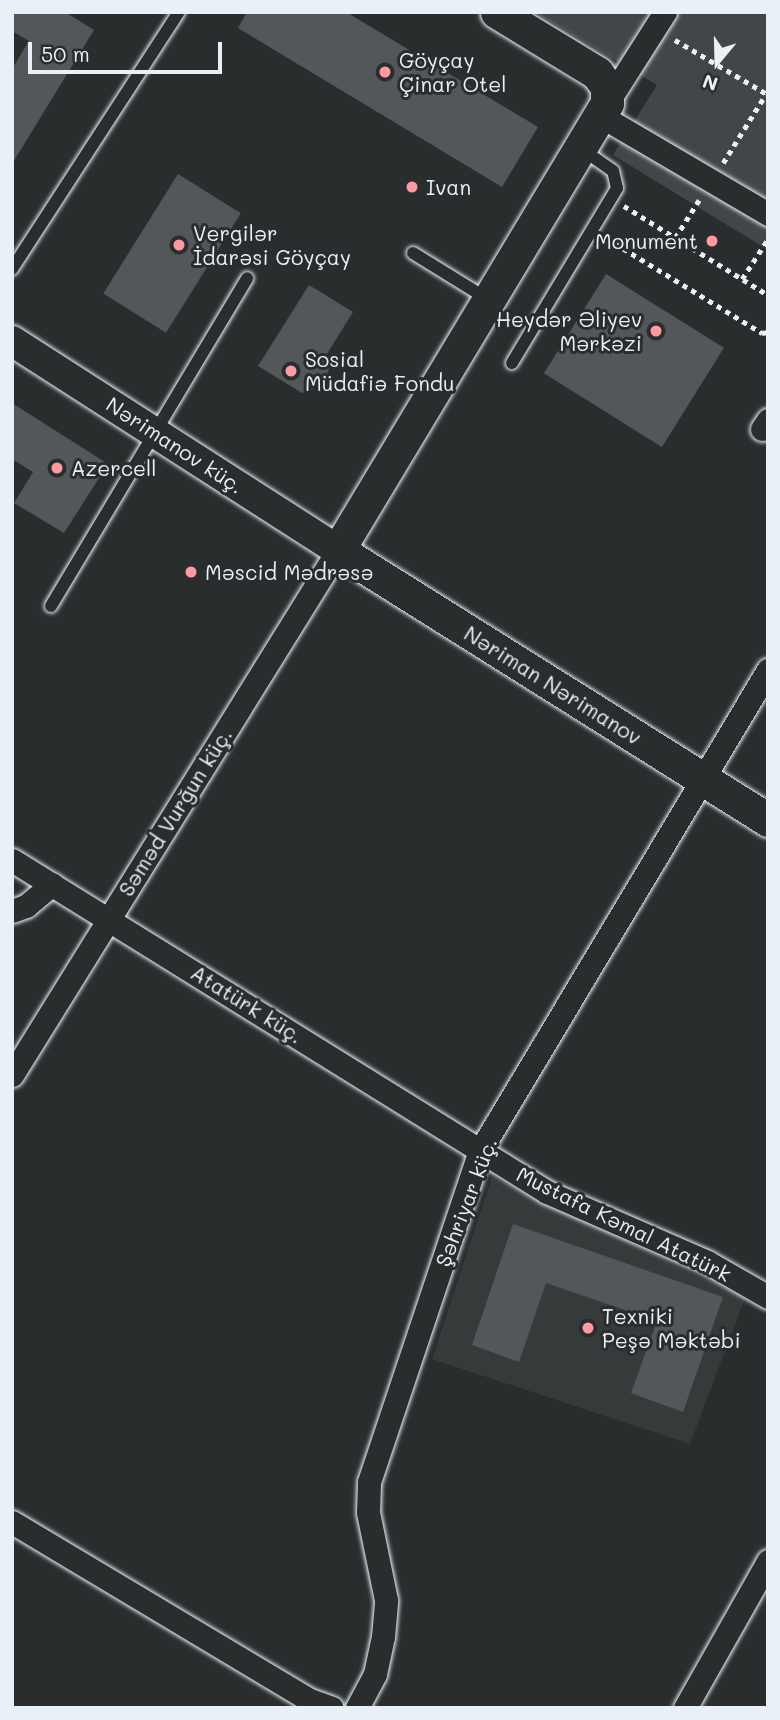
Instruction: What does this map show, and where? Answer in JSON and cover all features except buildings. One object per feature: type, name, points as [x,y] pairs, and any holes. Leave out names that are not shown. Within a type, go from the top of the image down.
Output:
[{"type":"main road","points":[[338,550],[581,149],[602,97],[497,12]]},
{"type":"main road","name":"Nəriman Nərimanov","points":[[338,550],[768,820]]},
{"type":"street","points":[[664,22],[602,97],[768,214]]},
{"type":"street","name":"Nərimanov küç.","points":[[12,341],[338,550]]},
{"type":"street","name":"Səməd Vurğun küç.","points":[[12,1075],[338,550]]},
{"type":"street","name":"Şəhriyar küç.","points":[[356,1708],[375,1674],[383,1637],[386,1600],[368,1512],[369,1482],[480,1151],[768,670]]},
{"type":"street","name":"Atatürk küç.","points":[[12,860],[110,918],[480,1151]]},
{"type":"street","points":[[12,911],[26,906],[52,884]]},
{"type":"street","name":"Mustafa Kəmal Atatürk","points":[[480,1151],[547,1192],[707,1262],[768,1297]]},
{"type":"street","points":[[12,1522],[310,1700],[332,1708]]},
{"type":"street","points":[[685,1708],[768,1561]]},
{"type":"lane","points":[[12,269],[179,12]]},
{"type":"lane","points":[[512,363],[617,188],[613,171],[581,149]]},
{"type":"lane","points":[[413,253],[490,300]]},
{"type":"lane","points":[[51,606],[153,431],[247,278]]},
{"type":"path","points":[[664,22],[768,95]]},
{"type":"path","points":[[612,198],[768,295]]},
{"type":"path","points":[[592,230],[762,333],[768,332]]},
{"type":"path","points":[[742,279],[768,239]]},
{"type":"shaded area","points":[[535,12],[768,12],[768,250],[613,155],[657,85]]},
{"type":"shaded area","name":"Texniki Peşə Məktəbi","points":[[492,1177],[745,1298],[690,1444],[432,1359]]},
{"type":"place","name":"Göyçay Çinar Otel","points":[[385,72]]},
{"type":"place","name":"Ivan","points":[[412,187]]},
{"type":"place","name":"Monument","points":[[712,241]]},
{"type":"place","name":"Vergilər İdarəsi Göyçay","points":[[179,245]]},
{"type":"place","name":"Heydər Əliyev Mərkəzi","points":[[656,331]]},
{"type":"place","name":"Sosial Müdafiə Fondu","points":[[291,371]]},
{"type":"place","name":"Azercell","points":[[57,468]]},
{"type":"place","name":"Məscid Mədrəsə","points":[[191,572]]},
{"type":"place","name":"Texniki Peşə Məktəbi","points":[[588,1328]]}]
